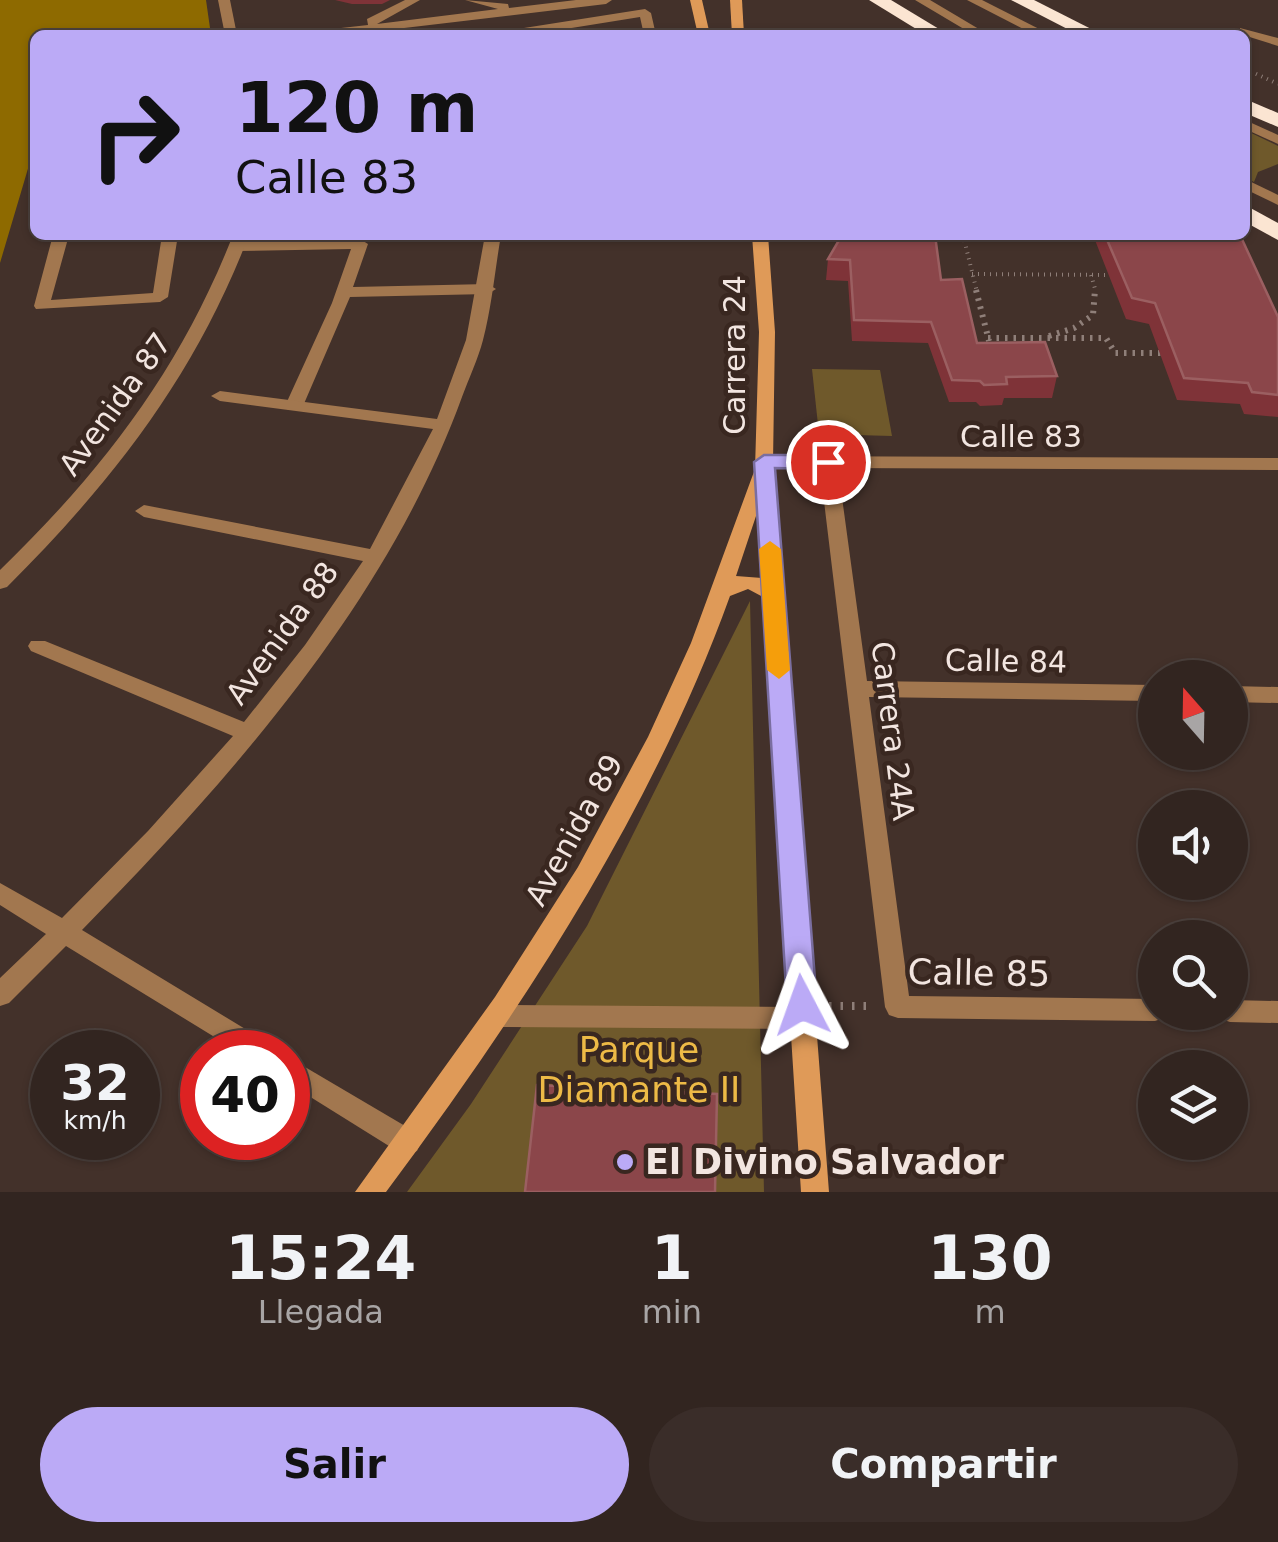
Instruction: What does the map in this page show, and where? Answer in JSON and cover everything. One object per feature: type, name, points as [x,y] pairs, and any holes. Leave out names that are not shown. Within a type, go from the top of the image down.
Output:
[{"type":"highway","points":[[878,0],[931,30]]},
{"type":"highway","points":[[1020,0],[1083,30]]},
{"type":"highway","points":[[1250,107],[1278,120]]},
{"type":"highway","points":[[1250,210],[1278,222]]},
{"type":"highway","points":[[1250,212],[1278,233]]},
{"type":"street","points":[[224,0],[229,30]]},
{"type":"street","points":[[358,30],[414,0]]},
{"type":"street","points":[[470,0],[520,10]]},
{"type":"street","points":[[358,30],[606,0]]},
{"type":"street","points":[[696,0],[703,30]]},
{"type":"street","points":[[736,0],[738,30]]},
{"type":"street","points":[[921,0],[974,30]]},
{"type":"street","points":[[973,0],[1035,30]]},
{"type":"street","points":[[536,30],[645,13],[649,30]]},
{"type":"street","points":[[1250,33],[1278,42]]},
{"type":"street","points":[[1250,126],[1278,140]]},
{"type":"street","points":[[1275,180],[1278,199]]},
{"type":"street","points":[[1250,185],[1278,199]]},
{"type":"street","points":[[60,240],[42,306],[160,297],[169,240]]},
{"type":"street","points":[[239,240],[360,244],[344,292],[294,406]]},
{"type":"street","name":"Avenida 87","points":[[0,582],[80,499],[174,378],[239,240]]},
{"type":"street","name":"Avenida 88","points":[[0,996],[66,933],[248,733],[290,680],[374,556],[445,426],[488,289],[492,240]]},
{"type":"street","name":"Carrera 24","points":[[760,240],[768,332],[764,462],[815,1192]]},
{"type":"street","points":[[344,292],[488,289]]},
{"type":"street","points":[[220,396],[445,426]]},
{"type":"street","name":"Calle 83","points":[[764,462],[1278,464]]},
{"type":"street","name":"Avenida 89","points":[[368,1192],[497,1016],[614,826],[686,680],[721,592],[764,462]]},
{"type":"street","name":"Carrera 24A","points":[[828,462],[898,1007]]},
{"type":"street","points":[[144,512],[374,556]]},
{"type":"street","points":[[721,592],[736,582],[748,581],[773,594]]},
{"type":"street","points":[[38,646],[248,733]]},
{"type":"street","name":"Calle 84","points":[[857,689],[1138,693]]},
{"type":"street","points":[[1248,694],[1278,695]]},
{"type":"street","points":[[0,892],[225,1030]]},
{"type":"street","name":"Calle 85","points":[[898,1007],[1138,1010]]},
{"type":"street","points":[[1248,1011],[1278,1012]]},
{"type":"street","points":[[497,1016],[803,1012]]},
{"type":"street","points":[[310,1082],[407,1142]]},
{"type":"path","points":[[1250,73],[1278,84]]},
{"type":"path","points":[[964,240],[992,352]]},
{"type":"path","points":[[972,274],[1128,275]]},
{"type":"path","points":[[1044,338],[1074,328],[1093,314],[1097,296],[1092,274]]},
{"type":"path","points":[[957,288],[976,288]]},
{"type":"path","points":[[988,338],[1106,338],[1115,352],[1170,353]]},
{"type":"path","name":"Calle 85","points":[[803,1012],[898,1007]]},
{"type":"green space","points":[[1250,132],[1278,146],[1278,164],[1258,172],[1254,182],[1250,180]]},
{"type":"green space","points":[[812,369],[880,370],[892,436],[819,434]]},
{"type":"green space","name":"Parque Diamante II","points":[[750,601],[764,1192],[407,1192],[471,1104],[587,926]]},
{"type":"shaded area","points":[[0,0],[206,0],[210,30],[30,30],[30,162],[0,263]]},
{"type":"building","points":[[839,240],[936,240],[941,280],[962,279],[977,343],[1045,342],[1057,376],[1006,377],[1007,384],[984,385],[980,381],[952,380],[931,322],[854,320],[850,260],[828,259]]},
{"type":"building","points":[[1107,240],[1242,240],[1278,317],[1278,395],[1252,392],[1248,383],[1184,378],[1155,303],[1132,298]]},
{"type":"building","name":"El Divino Salvador","points":[[537,1085],[717,1094],[715,1192],[525,1192]]},
{"type":"slow traffic","points":[[770,549],[779,670]]},
{"type":"place","name":"El Divino Salvador","points":[[625,1162]]},
{"type":"route","points":[[802,1005],[764,462],[828,462]]}]
